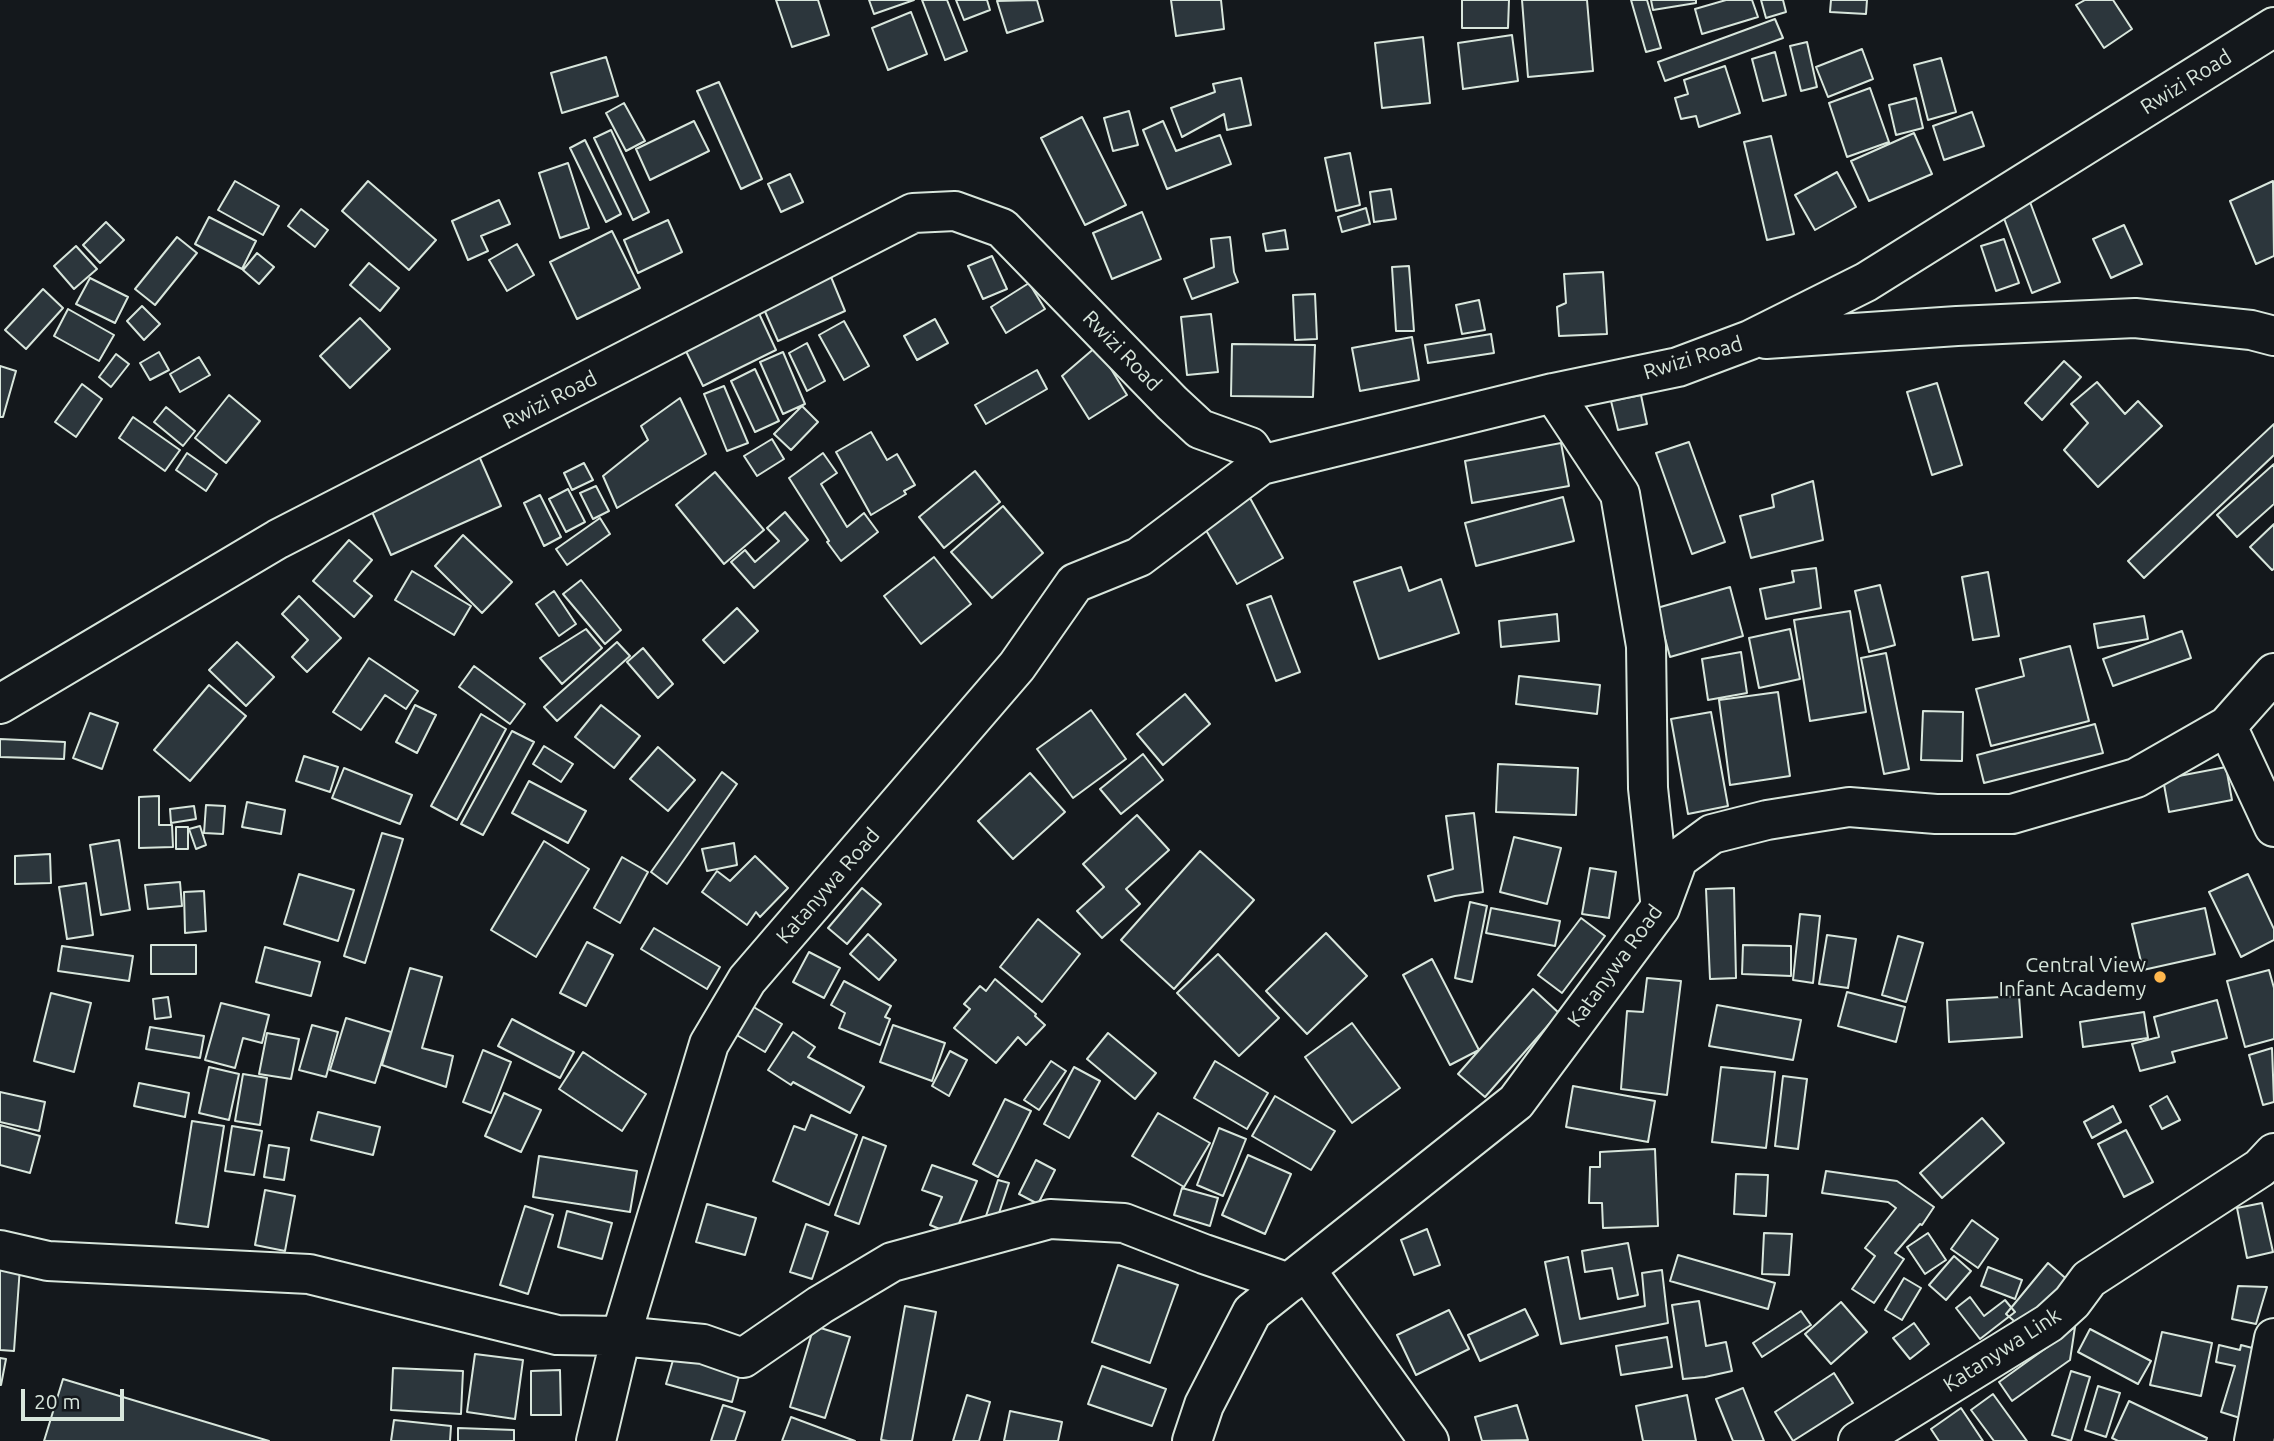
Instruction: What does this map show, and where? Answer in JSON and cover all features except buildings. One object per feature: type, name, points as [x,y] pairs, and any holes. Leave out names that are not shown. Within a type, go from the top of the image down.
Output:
[{"type":"street","name":"Rwizi Road","points":[[0,704],[278,539],[913,213],[955,211],[1002,228],[1200,429],[1250,447],[1261,465],[1553,393],[1678,367],[1750,340],[1866,282],[2274,26]]},
{"type":"street","points":[[1750,340],[2135,318],[2251,330],[2274,336]]},
{"type":"street","points":[[1553,393],[1620,494],[1646,646],[1648,788],[1660,908]]},
{"type":"street","name":"Katanywa Road","points":[[596,1441],[621,1336],[709,1044],[747,980],[1017,666],[1075,583],[1139,557],[1261,465]]},
{"type":"street","name":"Katanywa Road","points":[[1192,1441],[1204,1405],[1252,1312],[1516,1102],[1660,908],[1678,859],[1712,834],[1767,820],[1849,807],[1936,814],[2012,814],[2136,778],[2227,726],[2274,673]]},
{"type":"street","points":[[2227,726],[2274,827]]},
{"type":"street","name":"Katanywa Link","points":[[1858,1441],[2049,1323],[2072,1302],[2089,1279],[2260,1168],[2274,1153]]},
{"type":"street","points":[[0,1250],[48,1261],[309,1275],[557,1335],[621,1336],[703,1344],[743,1358],[820,1305],[892,1262],[1050,1219],[1125,1223],[1204,1254],[1297,1277],[1429,1441]]},
{"type":"street","points":[[2254,1441],[2274,1338]]},
{"type":"place","name":"Central View Infant Academy","points":[[2160,977]]}]
